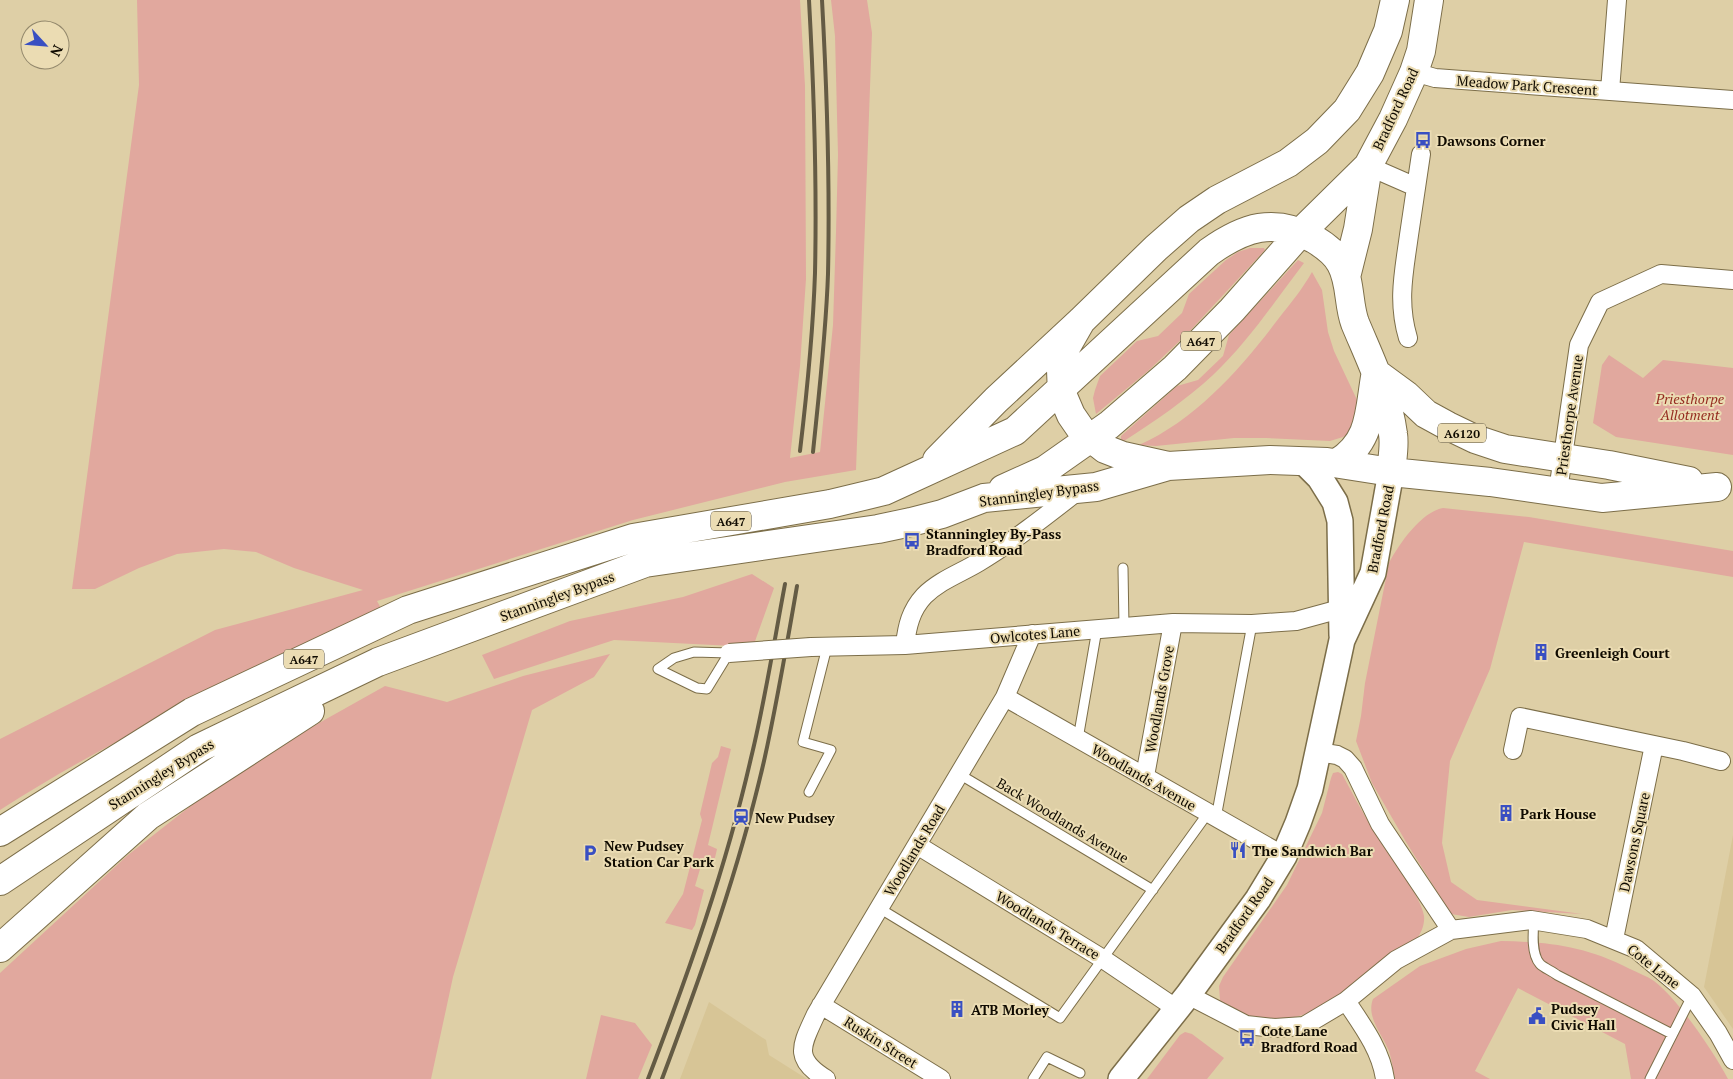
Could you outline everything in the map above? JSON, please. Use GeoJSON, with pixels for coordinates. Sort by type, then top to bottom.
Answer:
{"type":"FeatureCollection","features":[{"type":"Feature","properties":{"kind":"highway","name":"A647"},"geometry":{"type":"LineString","coordinates":[[0,832],[192,712],[408,610],[633,538],[830,504],[884,491],[924,473],[996,400],[1189,219],[1217,200],[1288,163],[1317,141],[1347,110],[1370,72],[1388,31],[1395,0]]}},
{"type":"Feature","properties":{"kind":"highway","name":"Bradford Road"},"geometry":{"type":"LineString","coordinates":[[1368,166],[1393,119],[1414,72],[1421,51],[1429,0]]}},
{"type":"Feature","properties":{"kind":"highway","name":"A647"},"geometry":{"type":"LineString","coordinates":[[984,498],[1045,470],[1109,426],[1175,368],[1232,310],[1301,232],[1368,166]]}},
{"type":"Feature","properties":{"kind":"highway"},"geometry":{"type":"LineString","coordinates":[[1346,277],[1358,229],[1368,166]]}},
{"type":"Feature","properties":{"kind":"highway"},"geometry":{"type":"LineString","coordinates":[[924,473],[1015,431],[1062,387],[1209,252],[1226,240],[1262,226],[1284,227],[1301,232],[1324,246],[1341,263],[1346,277],[1353,317],[1387,404],[1394,436],[1391,472],[1337,463],[1270,460],[1168,466],[1122,456],[1105,449],[1082,431],[1071,415],[1062,394],[1062,387],[1061,370],[1065,349],[1081,321]]}},
{"type":"Feature","properties":{"kind":"highway"},"geometry":{"type":"LineString","coordinates":[[1337,463],[1357,447],[1364,436],[1368,424],[1376,373]]}},
{"type":"Feature","properties":{"kind":"highway","name":"A6120"},"geometry":{"type":"LineString","coordinates":[[1376,373],[1406,395],[1426,414],[1475,439],[1505,448],[1609,465],[1725,488]]}},
{"type":"Feature","properties":{"kind":"highway","name":"Stanningley Bypass"},"geometry":{"type":"LineString","coordinates":[[0,880],[199,748],[378,662],[645,563],[895,526],[942,514],[984,498],[1096,486],[1168,466]]}},
{"type":"Feature","properties":{"kind":"highway","name":"A6120"},"geometry":{"type":"LineString","coordinates":[[1391,472],[1490,482],[1602,498],[1725,488]]}},
{"type":"Feature","properties":{"kind":"highway"},"geometry":{"type":"LineString","coordinates":[[0,948],[148,816],[313,709],[416,656],[495,619]]}},
{"type":"Feature","properties":{"kind":"main road","name":"Bradford Road"},"geometry":{"type":"LineString","coordinates":[[1303,461],[1320,478],[1335,502],[1340,521],[1342,640]]}},
{"type":"Feature","properties":{"kind":"main road","name":"Bradford Road"},"geometry":{"type":"LineString","coordinates":[[1121,1079],[1182,1002],[1258,898],[1284,856],[1307,798],[1342,640],[1373,573],[1391,472]]}},
{"type":"Feature","properties":{"kind":"street","name":"Meadow Park Crescent"},"geometry":{"type":"LineString","coordinates":[[1414,72],[1435,78],[1610,91],[1617,0]]}},
{"type":"Feature","properties":{"kind":"street"},"geometry":{"type":"LineString","coordinates":[[1610,91],[1733,100]]}},
{"type":"Feature","properties":{"kind":"street"},"geometry":{"type":"LineString","coordinates":[[1408,338],[1403,322],[1401,305],[1421,154]]}},
{"type":"Feature","properties":{"kind":"street","name":"Bradford Road"},"geometry":{"type":"LineString","coordinates":[[1368,166],[1416,187]]}},
{"type":"Feature","properties":{"kind":"street","name":"Priesthorpe Avenue"},"geometry":{"type":"LineString","coordinates":[[1558,491],[1579,346],[1600,302],[1661,274],[1733,280]]}},
{"type":"Feature","properties":{"kind":"street"},"geometry":{"type":"LineString","coordinates":[[905,645],[907,628],[914,610],[924,596],[940,582],[979,562],[1030,528],[1082,488]]}},
{"type":"Feature","properties":{"kind":"street","name":"Owlcotes Lane"},"geometry":{"type":"LineString","coordinates":[[729,653],[819,647],[905,645],[1173,623],[1252,624],[1296,621],[1340,609]]}},
{"type":"Feature","properties":{"kind":"street","name":"Woodlands Grove"},"geometry":{"type":"LineString","coordinates":[[1145,776],[1173,623]]}},
{"type":"Feature","properties":{"kind":"street","name":"Woodlands Road"},"geometry":{"type":"LineString","coordinates":[[826,1079],[807,1065],[802,1046],[821,1005],[1005,697],[1032,634]]}},
{"type":"Feature","properties":{"kind":"street","name":"Woodlands Avenue"},"geometry":{"type":"LineString","coordinates":[[1005,697],[1284,856]]}},
{"type":"Feature","properties":{"kind":"street"},"geometry":{"type":"LineString","coordinates":[[1513,750],[1520,717],[1721,761]]}},
{"type":"Feature","properties":{"kind":"street","name":"Dawsons Square"},"geometry":{"type":"LineString","coordinates":[[1614,939],[1654,745]]}},
{"type":"Feature","properties":{"kind":"street"},"geometry":{"type":"LineString","coordinates":[[1318,752],[1337,755],[1345,759],[1353,768],[1380,824],[1451,930]]}},
{"type":"Feature","properties":{"kind":"street","name":"Woodlands Terrace"},"geometry":{"type":"LineString","coordinates":[[917,845],[1103,959],[1182,1002]]}},
{"type":"Feature","properties":{"kind":"street","name":"Cote Lane"},"geometry":{"type":"LineString","coordinates":[[1182,1002],[1246,1024],[1275,1028],[1304,1026],[1346,1001],[1396,960],[1451,930],[1534,920],[1587,929],[1636,949],[1692,996],[1718,1033],[1733,1060]]}},
{"type":"Feature","properties":{"kind":"street"},"geometry":{"type":"LineString","coordinates":[[1346,1001],[1368,1034],[1383,1068],[1385,1079]]}},
{"type":"Feature","properties":{"kind":"street","name":"Ruskin Street"},"geometry":{"type":"LineString","coordinates":[[821,1005],[941,1079]]}},
{"type":"Feature","properties":{"kind":"lane"},"geometry":{"type":"LineString","coordinates":[[1122,568],[1124,626]]}},
{"type":"Feature","properties":{"kind":"lane"},"geometry":{"type":"LineString","coordinates":[[879,908],[1060,1018],[1153,890],[1212,815],[1252,624]]}},
{"type":"Feature","properties":{"kind":"lane"},"geometry":{"type":"LineString","coordinates":[[1078,739],[1097,629]]}},
{"type":"Feature","properties":{"kind":"lane"},"geometry":{"type":"LineString","coordinates":[[809,792],[831,750],[803,742],[819,647]]}},
{"type":"Feature","properties":{"kind":"lane"},"geometry":{"type":"LineString","coordinates":[[694,652],[729,653],[707,689],[697,688],[658,669],[674,658],[694,652]]}},
{"type":"Feature","properties":{"kind":"lane","name":"Back Woodlands Avenue"},"geometry":{"type":"LineString","coordinates":[[959,774],[1153,890]]}},
{"type":"Feature","properties":{"kind":"lane"},"geometry":{"type":"LineString","coordinates":[[1534,920],[1533,938],[1536,957],[1540,964],[1557,975],[1672,1034]]}},
{"type":"Feature","properties":{"kind":"lane"},"geometry":{"type":"LineString","coordinates":[[1650,1079],[1692,996]]}},
{"type":"Feature","properties":{"kind":"lane"},"geometry":{"type":"LineString","coordinates":[[1033,1079],[1048,1057],[1080,1073]]}},
{"type":"Feature","properties":{"kind":"shaded area"},"geometry":{"type":"Polygon","coordinates":[[[1733,835],[1733,1029],[1704,987],[1733,835]]]}},
{"type":"Feature","properties":{"kind":"shaded area"},"geometry":{"type":"Polygon","coordinates":[[[709,1002],[766,1040],[769,1055],[807,1079],[680,1079],[709,1002]]]}},
{"type":"Feature","properties":{"kind":"green space"},"geometry":{"type":"Polygon","coordinates":[[[137,0],[800,0],[805,86],[806,279],[800,366],[790,458],[820,452],[833,325],[838,155],[835,36],[831,0],[867,0],[872,33],[856,470],[785,482],[633,520],[377,601],[383,612],[140,729],[0,810],[0,739],[215,630],[363,590],[294,568],[256,552],[224,549],[177,554],[139,568],[95,589],[72,589],[139,85],[137,0]]]}},
{"type":"Feature","properties":{"kind":"green space"},"geometry":{"type":"Polygon","coordinates":[[[1250,248],[1264,248],[1265,250],[1187,334],[1148,371],[1096,414],[1093,398],[1100,376],[1137,341],[1158,336],[1182,313],[1189,294],[1226,260],[1238,252],[1250,248]]]}},
{"type":"Feature","properties":{"kind":"green space"},"geometry":{"type":"Polygon","coordinates":[[[1298,260],[1304,263],[1261,321],[1226,362],[1203,384],[1170,410],[1124,441],[1121,440],[1121,436],[1177,386],[1198,380],[1223,356],[1229,335],[1298,260]]]}},
{"type":"Feature","properties":{"kind":"green space"},"geometry":{"type":"Polygon","coordinates":[[[1312,272],[1322,290],[1328,332],[1334,351],[1358,402],[1358,415],[1349,433],[1330,441],[1234,438],[1156,446],[1139,445],[1180,421],[1234,373],[1297,295],[1312,272]]]}},
{"type":"Feature","properties":{"kind":"green space","name":"Priesthorpe Allotment"},"geometry":{"type":"Polygon","coordinates":[[[1609,355],[1643,378],[1663,360],[1733,368],[1733,455],[1616,437],[1593,423],[1602,365],[1609,355]]]}},
{"type":"Feature","properties":{"kind":"green space"},"geometry":{"type":"Polygon","coordinates":[[[1443,508],[1529,517],[1733,551],[1733,577],[1524,542],[1490,669],[1450,761],[1442,843],[1451,882],[1477,900],[1582,914],[1512,910],[1469,917],[1451,914],[1372,783],[1356,741],[1365,683],[1389,563],[1405,538],[1419,522],[1443,508]]]}},
{"type":"Feature","properties":{"kind":"green space"},"geometry":{"type":"Polygon","coordinates":[[[752,574],[774,588],[753,647],[614,640],[494,679],[482,655],[570,621],[683,597],[752,574]]]}},
{"type":"Feature","properties":{"kind":"green space"},"geometry":{"type":"Polygon","coordinates":[[[610,654],[594,677],[532,710],[453,977],[431,1079],[0,1079],[0,973],[128,855],[239,768],[385,686],[447,702],[523,676],[610,654]]]}},
{"type":"Feature","properties":{"kind":"green space"},"geometry":{"type":"Polygon","coordinates":[[[721,746],[731,749],[708,845],[717,849],[714,862],[703,859],[695,886],[704,890],[692,930],[665,923],[683,894],[702,820],[700,814],[712,763],[718,757],[721,746]]]}},
{"type":"Feature","properties":{"kind":"green space"},"geometry":{"type":"Polygon","coordinates":[[[1338,772],[1342,774],[1371,827],[1418,899],[1424,916],[1421,932],[1410,945],[1387,958],[1326,1004],[1306,1014],[1283,1019],[1272,1019],[1250,1016],[1239,1012],[1220,1000],[1219,986],[1223,977],[1287,885],[1322,813],[1333,773],[1338,772]]]}},
{"type":"Feature","properties":{"kind":"green space"},"geometry":{"type":"Polygon","coordinates":[[[1501,941],[1551,944],[1582,950],[1614,961],[1651,979],[1674,1000],[1705,1041],[1728,1079],[1631,1079],[1625,1044],[1518,988],[1475,1071],[1490,1079],[1395,1079],[1389,1051],[1373,1019],[1371,1006],[1373,999],[1420,966],[1466,949],[1501,941]]]}},
{"type":"Feature","properties":{"kind":"green space"},"geometry":{"type":"Polygon","coordinates":[[[601,1015],[635,1023],[652,1045],[638,1079],[586,1079],[601,1015]]]}},
{"type":"Feature","properties":{"kind":"green space"},"geometry":{"type":"Polygon","coordinates":[[[1185,1032],[1192,1034],[1224,1058],[1207,1079],[1147,1079],[1180,1035],[1185,1032]]]}},
{"type":"Feature","properties":{"kind":"railway"},"geometry":{"type":"LineString","coordinates":[[800,451],[813,318],[815,273],[815,136],[809,0]]}},
{"type":"Feature","properties":{"kind":"railway"},"geometry":{"type":"LineString","coordinates":[[813,452],[824,341],[828,274],[828,137],[822,0]]}},
{"type":"Feature","properties":{"kind":"railway"},"geometry":{"type":"LineString","coordinates":[[648,1079],[692,960],[730,840],[756,737],[785,584]]}},
{"type":"Feature","properties":{"kind":"railway"},"geometry":{"type":"LineString","coordinates":[[662,1079],[705,961],[731,882],[754,802],[782,674],[797,586]]}},
{"type":"Feature","properties":{"kind":"place","name":"Dawsons Corner"},"geometry":{"type":"Point","coordinates":[1423,140]}},
{"type":"Feature","properties":{"kind":"place","name":"Stanningley By-Pass Bradford Road"},"geometry":{"type":"Point","coordinates":[912,541]}},
{"type":"Feature","properties":{"kind":"place","name":"Greenleigh Court"},"geometry":{"type":"Point","coordinates":[1541,652]}},
{"type":"Feature","properties":{"kind":"place","name":"Park House"},"geometry":{"type":"Point","coordinates":[1506,813]}},
{"type":"Feature","properties":{"kind":"place","name":"New Pudsey"},"geometry":{"type":"Point","coordinates":[741,817]}},
{"type":"Feature","properties":{"kind":"place","name":"The Sandwich Bar"},"geometry":{"type":"Point","coordinates":[1238,850]}},
{"type":"Feature","properties":{"kind":"place","name":"New Pudsey Station Car Park"},"geometry":{"type":"Point","coordinates":[590,853]}},
{"type":"Feature","properties":{"kind":"place","name":"ATB Morley"},"geometry":{"type":"Point","coordinates":[957,1009]}},
{"type":"Feature","properties":{"kind":"place","name":"Pudsey Civic Hall"},"geometry":{"type":"Point","coordinates":[1537,1016]}},
{"type":"Feature","properties":{"kind":"place","name":"Cote Lane Bradford Road"},"geometry":{"type":"Point","coordinates":[1247,1038]}}]}
